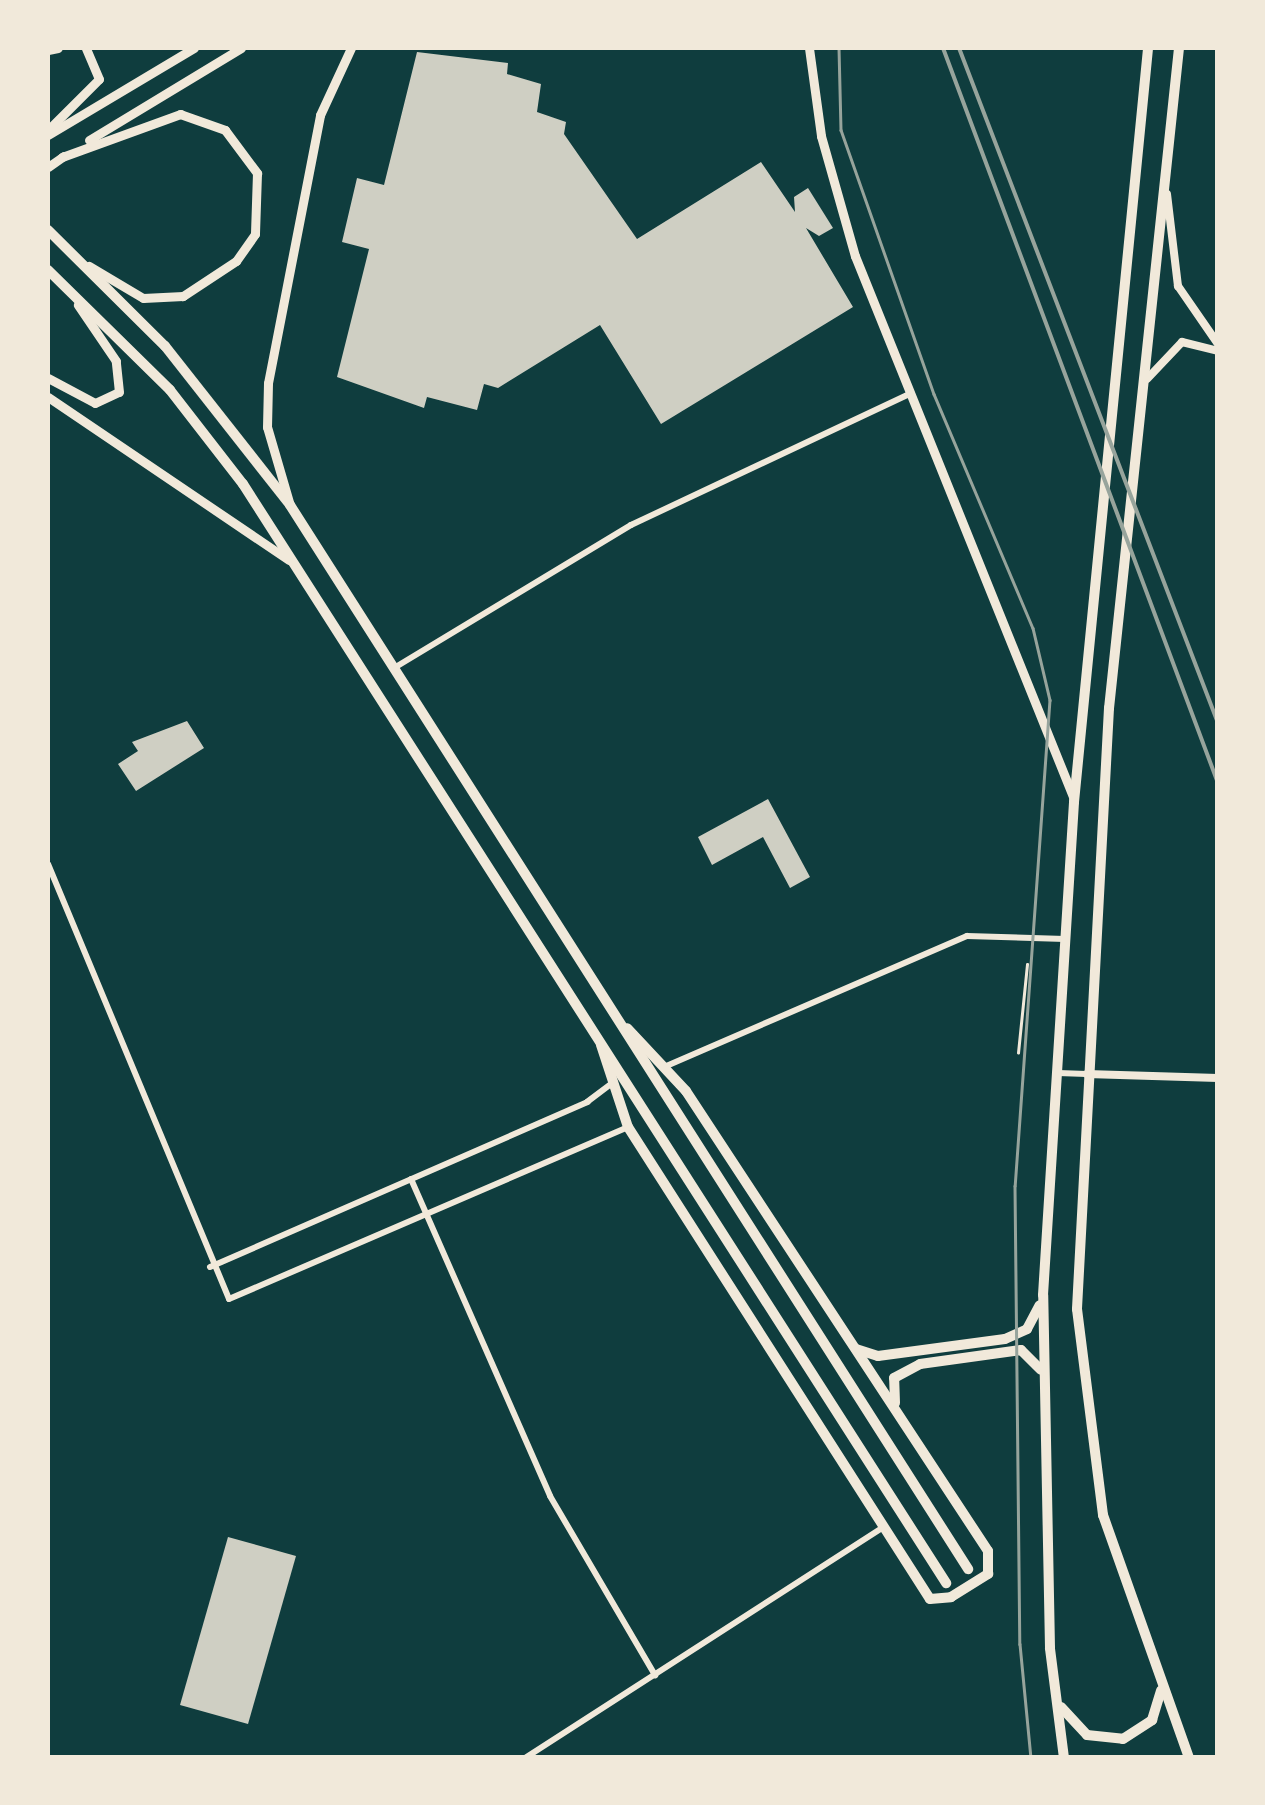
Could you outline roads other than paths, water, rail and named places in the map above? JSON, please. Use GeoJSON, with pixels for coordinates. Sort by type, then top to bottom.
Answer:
{"type":"FeatureCollection","features":[{"type":"Feature","properties":{"kind":"main road"},"geometry":{"type":"LineString","coordinates":[[48,50],[58,48]]}},
{"type":"Feature","properties":{"kind":"main road"},"geometry":{"type":"LineString","coordinates":[[48,133],[99,79],[86,48]]}},
{"type":"Feature","properties":{"kind":"main road"},"geometry":{"type":"LineString","coordinates":[[48,133],[194,48]]}},
{"type":"Feature","properties":{"kind":"main road"},"geometry":{"type":"LineString","coordinates":[[48,166],[241,48]]}},
{"type":"Feature","properties":{"kind":"main road"},"geometry":{"type":"LineString","coordinates":[[290,505],[266,427],[268,383],[320,115],[351,48]]}},
{"type":"Feature","properties":{"kind":"main road"},"geometry":{"type":"LineString","coordinates":[[809,48],[846,227],[1074,802]]}},
{"type":"Feature","properties":{"kind":"main road"},"geometry":{"type":"LineString","coordinates":[[1064,1758],[1058,1702],[1043,1295],[1074,802],[1148,48]]}},
{"type":"Feature","properties":{"kind":"main road"},"geometry":{"type":"LineString","coordinates":[[1179,48],[1137,410],[1109,708],[1077,1310],[1089,1434],[1103,1514],[1189,1758]]}},
{"type":"Feature","properties":{"kind":"main road"},"geometry":{"type":"LineString","coordinates":[[62,157],[180,114],[241,145],[262,195],[255,234],[236,261],[183,296],[143,298],[82,261]]}},
{"type":"Feature","properties":{"kind":"main road"},"geometry":{"type":"LineString","coordinates":[[48,230],[165,346],[290,505],[968,1569]]}},
{"type":"Feature","properties":{"kind":"main road"},"geometry":{"type":"LineString","coordinates":[[48,270],[170,390],[296,565],[946,1583]]}},
{"type":"Feature","properties":{"kind":"main road"},"geometry":{"type":"LineString","coordinates":[[48,378],[95,404],[114,398],[121,382],[104,337],[58,280]]}},
{"type":"Feature","properties":{"kind":"main road"},"geometry":{"type":"LineString","coordinates":[[48,396],[246,522],[296,565]]}},
{"type":"Feature","properties":{"kind":"main road"},"geometry":{"type":"LineString","coordinates":[[596,1030],[628,1127],[930,1599],[951,1597],[992,1564],[898,1413],[662,1068],[610,1010]]}},
{"type":"Feature","properties":{"kind":"main road"},"geometry":{"type":"LineString","coordinates":[[847,1338],[878,1356],[1005,1339],[1027,1330],[1043,1295]]}},
{"type":"Feature","properties":{"kind":"main road"},"geometry":{"type":"LineString","coordinates":[[898,1413],[894,1378],[920,1364],[1022,1350],[1038,1360],[1044,1380]]}},
{"type":"Feature","properties":{"kind":"main road"},"geometry":{"type":"LineString","coordinates":[[1058,1702],[1086,1735],[1123,1739],[1152,1720],[1162,1689]]}},
{"type":"Feature","properties":{"kind":"street"},"geometry":{"type":"LineString","coordinates":[[1137,410],[1170,347],[1218,348],[1204,320],[1178,286],[1164,165]]}},
{"type":"Feature","properties":{"kind":"street"},"geometry":{"type":"LineString","coordinates":[[1204,320],[1218,317]]}},
{"type":"Feature","properties":{"kind":"street"},"geometry":{"type":"LineString","coordinates":[[393,669],[631,525],[913,393]]}},
{"type":"Feature","properties":{"kind":"street"},"geometry":{"type":"LineString","coordinates":[[48,864],[221,1294],[238,1297],[628,1127]]}},
{"type":"Feature","properties":{"kind":"street"},"geometry":{"type":"LineString","coordinates":[[662,1068],[967,936],[1065,939]]}},
{"type":"Feature","properties":{"kind":"street"},"geometry":{"type":"LineString","coordinates":[[1056,1073],[1218,1078]]}},
{"type":"Feature","properties":{"kind":"street"},"geometry":{"type":"LineString","coordinates":[[209,1267],[411,1179],[612,1083]]}},
{"type":"Feature","properties":{"kind":"street"},"geometry":{"type":"LineString","coordinates":[[411,1179],[550,1496],[655,1675]]}},
{"type":"Feature","properties":{"kind":"street"},"geometry":{"type":"LineString","coordinates":[[524,1758],[885,1526]]}},
{"type":"Feature","properties":{"kind":"tram line"},"geometry":{"type":"LineString","coordinates":[[839,48],[841,130],[934,394],[1033,628],[1050,700],[1015,1186],[1020,1644],[1031,1758]]}},
{"type":"Feature","properties":{"kind":"railway"},"geometry":{"type":"LineString","coordinates":[[943,48],[1218,783]]}},
{"type":"Feature","properties":{"kind":"railway"},"geometry":{"type":"LineString","coordinates":[[959,48],[1218,723]]}}]}
